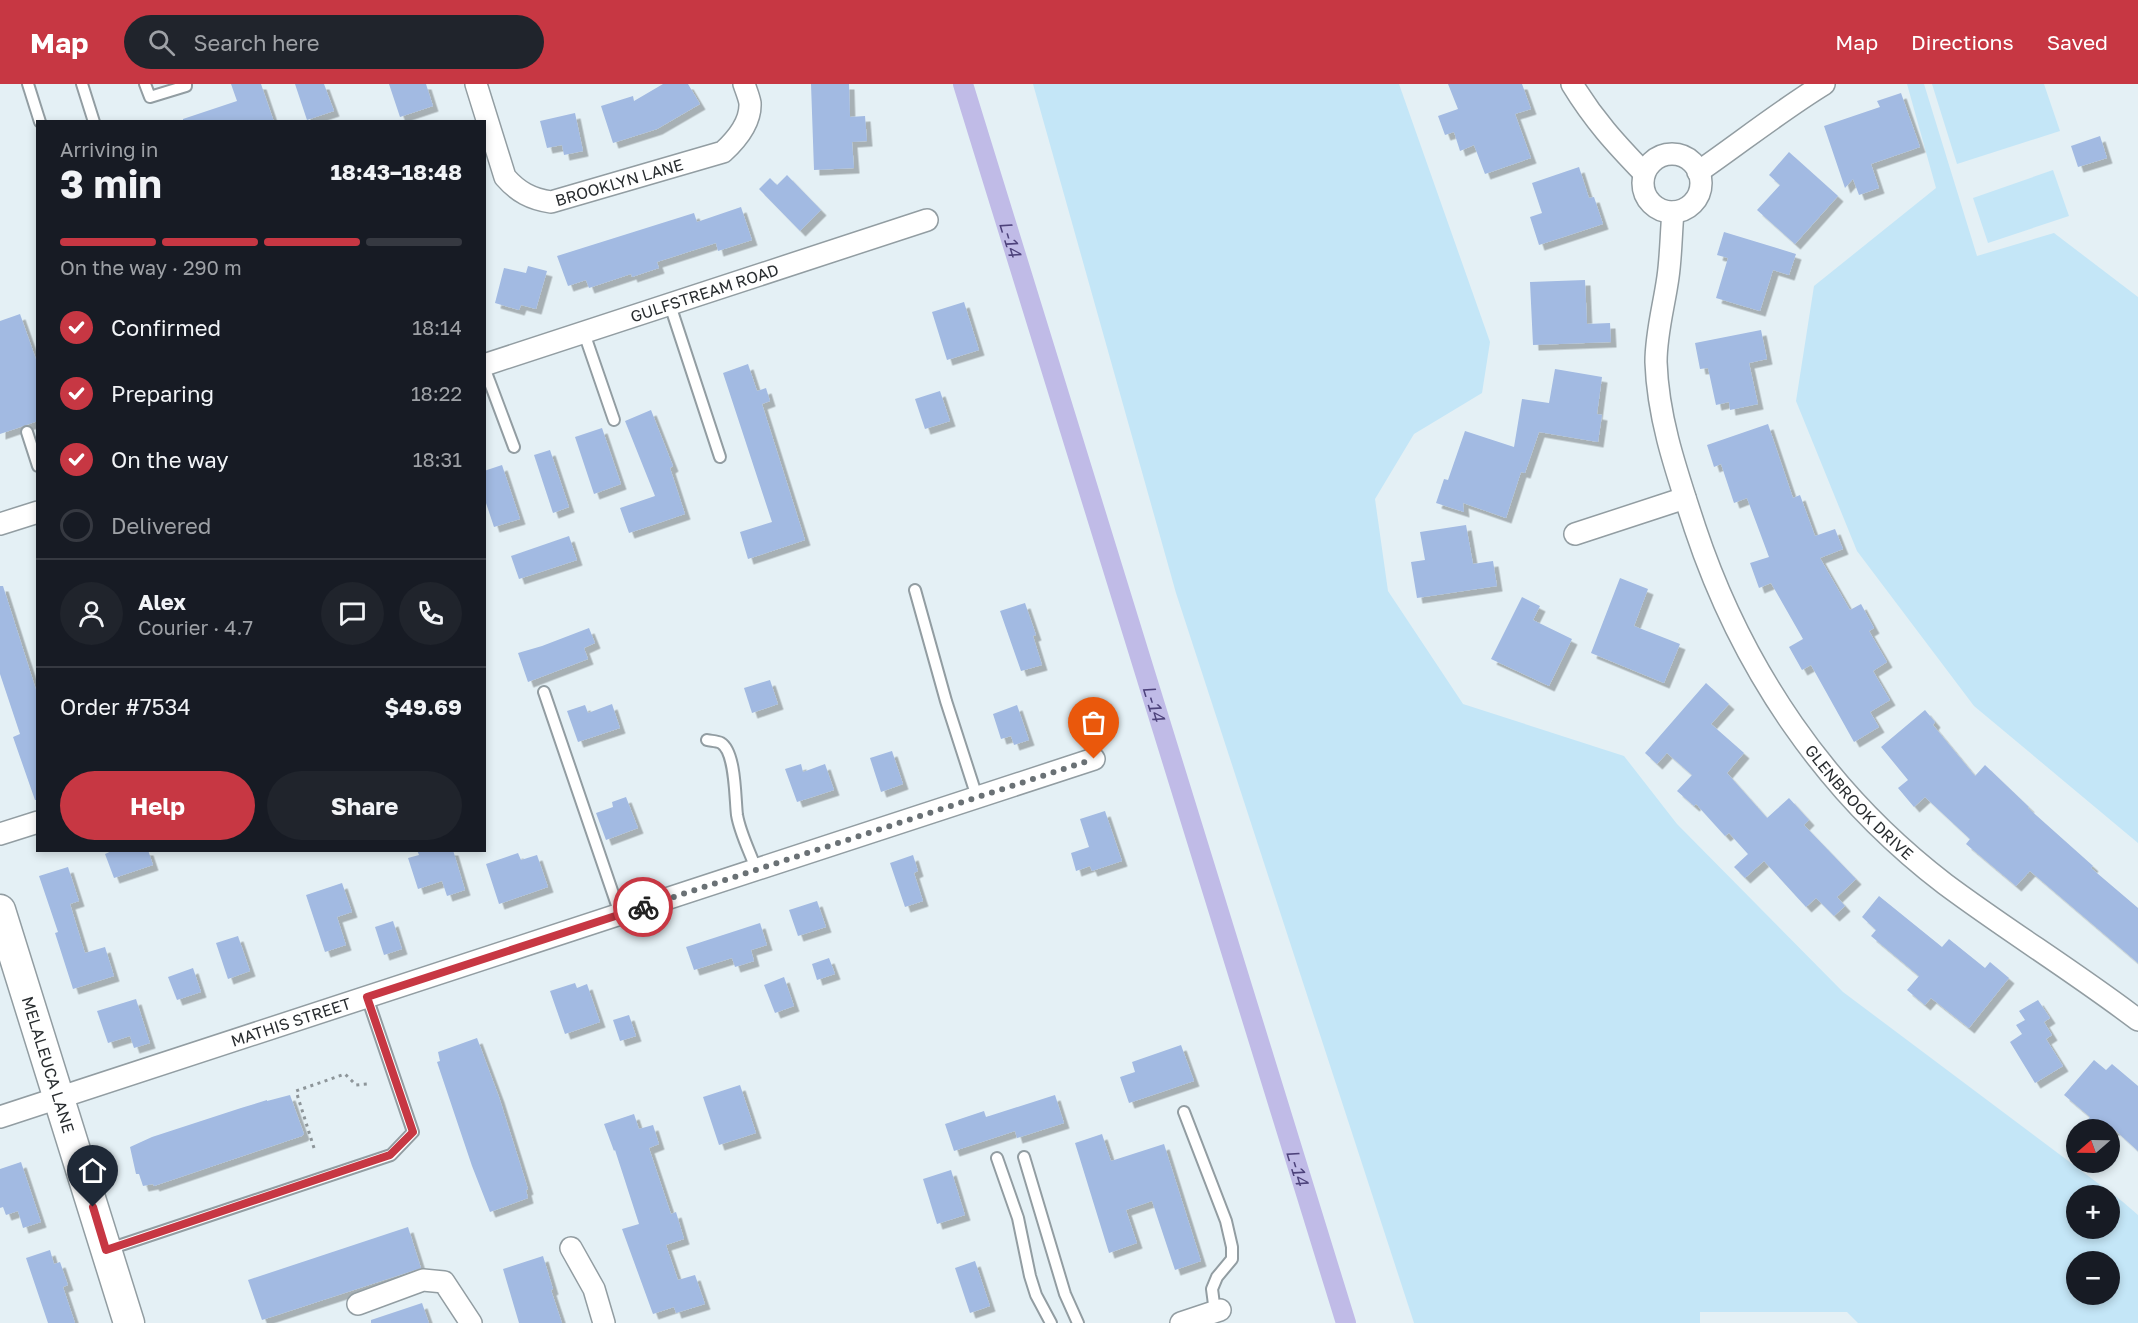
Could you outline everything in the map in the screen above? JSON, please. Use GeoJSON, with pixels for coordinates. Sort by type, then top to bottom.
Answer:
{"type":"FeatureCollection","features":[{"type":"Feature","properties":{"kind":"street","name":"BROOKLYN LANE"},"geometry":{"type":"LineString","coordinates":[[476,84],[505,177],[525,195],[551,202],[723,152],[742,130],[748,117],[750,103],[744,84]]}},
{"type":"Feature","properties":{"kind":"street"},"geometry":{"type":"LineString","coordinates":[[1572,84],[1607,135],[1644,173]]}},
{"type":"Feature","properties":{"kind":"street"},"geometry":{"type":"LineString","coordinates":[[1698,172],[1790,105],[1824,84]]}},
{"type":"Feature","properties":{"kind":"street"},"geometry":{"type":"LineString","coordinates":[[1673,154],[1690,161],[1698,172],[1701,187],[1698,197],[1692,205],[1683,210],[1664,211],[1647,200],[1642,182],[1644,173],[1656,159],[1673,154]]}},
{"type":"Feature","properties":{"kind":"street","name":"GLENBROOK DRIVE"},"geometry":{"type":"LineString","coordinates":[[1673,212],[1668,278],[1659,318],[1656,360],[1659,401],[1667,441],[1718,591],[1741,641],[1768,689],[1799,735],[1834,779],[1872,820],[1913,858],[1946,884],[2138,1020]]}},
{"type":"Feature","properties":{"kind":"street","name":"GULFSTREAM ROAD"},"geometry":{"type":"LineString","coordinates":[[486,365],[927,220]]}},
{"type":"Feature","properties":{"kind":"street"},"geometry":{"type":"LineString","coordinates":[[1575,534],[1685,498]]}},
{"type":"Feature","properties":{"kind":"street"},"geometry":{"type":"LineString","coordinates":[[0,524],[36,513]]}},
{"type":"Feature","properties":{"kind":"street","name":"MATHIS STREET"},"geometry":{"type":"LineString","coordinates":[[0,1117],[1094,759]]}},
{"type":"Feature","properties":{"kind":"street"},"geometry":{"type":"LineString","coordinates":[[0,834],[36,823]]}},
{"type":"Feature","properties":{"kind":"street","name":"MELALEUCA LANE"},"geometry":{"type":"LineString","coordinates":[[0,910],[129,1323]]}},
{"type":"Feature","properties":{"kind":"street"},"geometry":{"type":"LineString","coordinates":[[571,1248],[594,1289],[604,1323]]}},
{"type":"Feature","properties":{"kind":"street"},"geometry":{"type":"LineString","coordinates":[[358,1304],[423,1280],[444,1282],[471,1323]]}},
{"type":"Feature","properties":{"kind":"street"},"geometry":{"type":"LineString","coordinates":[[1181,1323],[1217,1311]]}},
{"type":"Feature","properties":{"kind":"lane"},"geometry":{"type":"LineString","coordinates":[[28,84],[39,120]]}},
{"type":"Feature","properties":{"kind":"lane"},"geometry":{"type":"LineString","coordinates":[[82,84],[93,120]]}},
{"type":"Feature","properties":{"kind":"lane"},"geometry":{"type":"LineString","coordinates":[[145,84],[150,97],[186,86],[186,84]]}},
{"type":"Feature","properties":{"kind":"lane"},"geometry":{"type":"LineString","coordinates":[[670,305],[720,457]]}},
{"type":"Feature","properties":{"kind":"lane"},"geometry":{"type":"LineString","coordinates":[[584,333],[614,420]]}},
{"type":"Feature","properties":{"kind":"lane"},"geometry":{"type":"LineString","coordinates":[[486,371],[514,447]]}},
{"type":"Feature","properties":{"kind":"lane"},"geometry":{"type":"LineString","coordinates":[[27,432],[36,459]]}},
{"type":"Feature","properties":{"kind":"lane"},"geometry":{"type":"LineString","coordinates":[[915,590],[976,797]]}},
{"type":"Feature","properties":{"kind":"lane"},"geometry":{"type":"LineString","coordinates":[[544,692],[620,914]]}},
{"type":"Feature","properties":{"kind":"lane"},"geometry":{"type":"LineString","coordinates":[[707,740],[720,742],[725,747],[734,775],[737,816],[756,869]]}},
{"type":"Feature","properties":{"kind":"lane"},"geometry":{"type":"LineString","coordinates":[[106,1250],[390,1155],[413,1132],[367,997]]}},
{"type":"Feature","properties":{"kind":"lane"},"geometry":{"type":"LineString","coordinates":[[1184,1112],[1226,1221],[1232,1247],[1232,1259],[1217,1277],[1212,1289],[1217,1311]]}},
{"type":"Feature","properties":{"kind":"lane"},"geometry":{"type":"LineString","coordinates":[[1024,1157],[1065,1294],[1078,1323]]}},
{"type":"Feature","properties":{"kind":"lane"},"geometry":{"type":"LineString","coordinates":[[997,1158],[1018,1218],[1036,1295],[1051,1323]]}},
{"type":"Feature","properties":{"kind":"path"},"geometry":{"type":"LineString","coordinates":[[314,1148],[296,1091],[345,1074],[356,1085],[367,1084]]}},
{"type":"Feature","properties":{"kind":"shaded area"},"geometry":{"type":"Polygon","coordinates":[[[1033,84],[1399,84],[1490,342],[1482,393],[1414,434],[1375,499],[1388,591],[1463,704],[1624,756],[1677,824],[1843,992],[2066,1159],[2066,1173],[2084,1173],[2100,1185],[2066,1185],[2066,1239],[2120,1239],[2120,1200],[2138,1215],[2138,1323],[1858,1323],[1847,1312],[1700,1312],[1700,1323],[1414,1323],[1176,593],[1033,84]]]}},
{"type":"Feature","properties":{"kind":"shaded area"},"geometry":{"type":"Polygon","coordinates":[[[1907,84],[1924,84],[1977,256],[2054,233],[2138,297],[2138,843],[1974,706],[1857,551],[1796,401],[1814,286],[1936,188],[1907,84]]]}},
{"type":"Feature","properties":{"kind":"shaded area"},"geometry":{"type":"Polygon","coordinates":[[[1932,84],[2044,84],[2060,131],[1957,164],[1932,84]]]}},
{"type":"Feature","properties":{"kind":"shaded area"},"geometry":{"type":"Polygon","coordinates":[[[2053,170],[2069,216],[1988,243],[1973,198],[2053,170]]]}},
{"type":"Feature","properties":{"kind":"building"},"geometry":{"type":"Polygon","coordinates":[[[231,84],[261,84],[273,120],[183,120],[183,119],[237,101],[231,84]]]}},
{"type":"Feature","properties":{"kind":"building"},"geometry":{"type":"Polygon","coordinates":[[[295,84],[324,84],[334,111],[307,120],[295,84]]]}},
{"type":"Feature","properties":{"kind":"building"},"geometry":{"type":"Polygon","coordinates":[[[389,84],[426,84],[433,106],[400,117],[389,84]]]}},
{"type":"Feature","properties":{"kind":"building"},"geometry":{"type":"Polygon","coordinates":[[[663,84],[688,84],[700,104],[657,129],[613,143],[601,106],[633,96],[634,101],[663,84]]]}},
{"type":"Feature","properties":{"kind":"building"},"geometry":{"type":"Polygon","coordinates":[[[811,84],[849,84],[850,117],[865,116],[867,141],[852,142],[854,168],[814,170],[811,84]]]}},
{"type":"Feature","properties":{"kind":"building"},"geometry":{"type":"Polygon","coordinates":[[[1448,84],[1522,84],[1531,109],[1515,114],[1531,158],[1485,174],[1474,145],[1460,151],[1454,132],[1445,135],[1438,116],[1458,109],[1448,84]]]}},
{"type":"Feature","properties":{"kind":"building"},"geometry":{"type":"Polygon","coordinates":[[[1901,93],[1920,147],[1871,164],[1879,188],[1859,195],[1853,179],[1845,188],[1824,126],[1880,107],[1877,101],[1901,93]]]}},
{"type":"Feature","properties":{"kind":"building"},"geometry":{"type":"Polygon","coordinates":[[[575,113],[583,151],[564,155],[562,145],[547,148],[540,121],[575,113]]]}},
{"type":"Feature","properties":{"kind":"building"},"geometry":{"type":"Polygon","coordinates":[[[2100,136],[2107,158],[2078,167],[2071,146],[2100,136]]]}},
{"type":"Feature","properties":{"kind":"building"},"geometry":{"type":"Polygon","coordinates":[[[1789,152],[1838,196],[1795,244],[1757,210],[1780,185],[1769,175],[1789,152]]]}},
{"type":"Feature","properties":{"kind":"building"},"geometry":{"type":"Polygon","coordinates":[[[1579,167],[1589,198],[1594,197],[1603,224],[1539,245],[1530,217],[1542,213],[1532,183],[1579,167]]]}},
{"type":"Feature","properties":{"kind":"building"},"geometry":{"type":"Polygon","coordinates":[[[787,175],[821,210],[800,231],[759,189],[770,178],[777,185],[787,175]]]}},
{"type":"Feature","properties":{"kind":"building"},"geometry":{"type":"Polygon","coordinates":[[[741,207],[752,240],[718,251],[716,243],[657,262],[659,268],[632,277],[631,274],[589,288],[586,280],[568,286],[557,256],[694,213],[697,222],[741,207]]]}},
{"type":"Feature","properties":{"kind":"building"},"geometry":{"type":"Polygon","coordinates":[[[1724,232],[1796,254],[1789,275],[1773,270],[1760,311],[1716,298],[1728,258],[1717,255],[1724,232]]]}},
{"type":"Feature","properties":{"kind":"building"},"geometry":{"type":"Polygon","coordinates":[[[528,266],[547,271],[536,309],[521,305],[519,310],[495,303],[504,268],[526,273],[528,266]]]}},
{"type":"Feature","properties":{"kind":"building"},"geometry":{"type":"Polygon","coordinates":[[[1585,280],[1587,324],[1610,323],[1611,342],[1533,345],[1530,282],[1585,280]]]}},
{"type":"Feature","properties":{"kind":"building"},"geometry":{"type":"Polygon","coordinates":[[[964,302],[979,350],[947,360],[932,312],[964,302]]]}},
{"type":"Feature","properties":{"kind":"building"},"geometry":{"type":"Polygon","coordinates":[[[20,314],[36,359],[36,422],[0,434],[0,321],[20,314]]]}},
{"type":"Feature","properties":{"kind":"building"},"geometry":{"type":"Polygon","coordinates":[[[1761,330],[1767,359],[1749,363],[1758,404],[1730,410],[1729,402],[1716,405],[1708,368],[1700,369],[1695,343],[1761,330]]]}},
{"type":"Feature","properties":{"kind":"building"},"geometry":{"type":"Polygon","coordinates":[[[748,364],[757,391],[766,388],[770,401],[762,404],[805,540],[748,559],[740,532],[772,522],[723,373],[748,364]]]}},
{"type":"Feature","properties":{"kind":"building"},"geometry":{"type":"Polygon","coordinates":[[[1555,369],[1602,377],[1597,414],[1602,415],[1598,442],[1539,432],[1525,473],[1521,472],[1506,518],[1463,503],[1464,512],[1436,503],[1444,479],[1448,480],[1465,431],[1514,447],[1522,399],[1549,403],[1555,369]]]}},
{"type":"Feature","properties":{"kind":"building"},"geometry":{"type":"Polygon","coordinates":[[[940,391],[950,421],[925,429],[915,399],[940,391]]]}},
{"type":"Feature","properties":{"kind":"building"},"geometry":{"type":"Polygon","coordinates":[[[651,410],[673,466],[670,468],[685,514],[629,533],[620,508],[655,496],[625,421],[651,410]]]}},
{"type":"Feature","properties":{"kind":"building"},"geometry":{"type":"Polygon","coordinates":[[[1768,424],[1793,498],[1800,495],[1815,536],[1835,529],[1843,549],[1820,558],[1850,610],[1861,604],[1874,628],[1869,631],[1887,662],[1873,671],[1890,700],[1870,712],[1879,727],[1854,742],[1811,665],[1802,670],[1789,647],[1803,639],[1771,583],[1759,588],[1750,563],[1769,557],[1747,498],[1734,503],[1721,464],[1714,467],[1707,445],[1768,424]]]}},
{"type":"Feature","properties":{"kind":"building"},"geometry":{"type":"Polygon","coordinates":[[[602,428],[621,484],[594,494],[575,437],[602,428]]]}},
{"type":"Feature","properties":{"kind":"building"},"geometry":{"type":"Polygon","coordinates":[[[550,450],[569,507],[553,513],[534,455],[550,450]]]}},
{"type":"Feature","properties":{"kind":"building"},"geometry":{"type":"Polygon","coordinates":[[[502,465],[520,519],[494,527],[486,503],[486,470],[502,465]]]}},
{"type":"Feature","properties":{"kind":"building"},"geometry":{"type":"Polygon","coordinates":[[[1466,525],[1473,564],[1493,561],[1497,586],[1417,598],[1411,562],[1425,560],[1420,532],[1466,525]]]}},
{"type":"Feature","properties":{"kind":"building"},"geometry":{"type":"Polygon","coordinates":[[[569,536],[577,560],[519,579],[511,556],[569,536]]]}},
{"type":"Feature","properties":{"kind":"building"},"geometry":{"type":"Polygon","coordinates":[[[1620,578],[1648,589],[1634,626],[1680,644],[1664,683],[1591,653],[1620,578]]]}},
{"type":"Feature","properties":{"kind":"building"},"geometry":{"type":"Polygon","coordinates":[[[0,586],[3,586],[36,690],[36,800],[13,737],[20,734],[0,674],[0,586]]]}},
{"type":"Feature","properties":{"kind":"building"},"geometry":{"type":"Polygon","coordinates":[[[1522,597],[1540,606],[1533,620],[1572,639],[1549,686],[1491,659],[1522,597]]]}},
{"type":"Feature","properties":{"kind":"building"},"geometry":{"type":"Polygon","coordinates":[[[1025,603],[1036,635],[1033,636],[1042,665],[1021,671],[1000,611],[1025,603]]]}},
{"type":"Feature","properties":{"kind":"building"},"geometry":{"type":"Polygon","coordinates":[[[589,628],[595,643],[584,648],[588,659],[528,682],[518,653],[589,628]]]}},
{"type":"Feature","properties":{"kind":"building"},"geometry":{"type":"Polygon","coordinates":[[[770,680],[778,704],[752,713],[744,688],[770,680]]]}},
{"type":"Feature","properties":{"kind":"building"},"geometry":{"type":"Polygon","coordinates":[[[1706,683],[1729,704],[1711,724],[1744,753],[1727,773],[1767,818],[1789,798],[1809,820],[1804,825],[1856,879],[1837,897],[1845,906],[1834,916],[1816,898],[1806,907],[1764,861],[1745,878],[1734,867],[1748,854],[1729,833],[1725,836],[1696,804],[1694,806],[1677,791],[1692,775],[1667,753],[1657,764],[1645,753],[1706,683]]]}},
{"type":"Feature","properties":{"kind":"building"},"geometry":{"type":"Polygon","coordinates":[[[612,704],[620,728],[578,742],[567,711],[585,705],[588,713],[612,704]]]}},
{"type":"Feature","properties":{"kind":"building"},"geometry":{"type":"Polygon","coordinates":[[[1017,705],[1029,740],[1014,745],[1011,736],[1001,739],[993,714],[1017,705]]]}},
{"type":"Feature","properties":{"kind":"building"},"geometry":{"type":"Polygon","coordinates":[[[1925,710],[1935,722],[1933,725],[1975,776],[1985,765],[2028,808],[2093,866],[2091,868],[2138,908],[2138,963],[2030,871],[2016,886],[1966,844],[1970,839],[1925,797],[1914,807],[1898,788],[1908,780],[1881,747],[1925,710]]]}},
{"type":"Feature","properties":{"kind":"building"},"geometry":{"type":"Polygon","coordinates":[[[892,751],[903,784],[881,792],[870,758],[892,751]]]}},
{"type":"Feature","properties":{"kind":"building"},"geometry":{"type":"Polygon","coordinates":[[[801,764],[803,772],[825,764],[834,790],[797,802],[785,769],[801,764]]]}},
{"type":"Feature","properties":{"kind":"building"},"geometry":{"type":"Polygon","coordinates":[[[626,797],[638,828],[606,840],[596,813],[613,807],[612,802],[626,797]]]}},
{"type":"Feature","properties":{"kind":"building"},"geometry":{"type":"Polygon","coordinates":[[[1105,811],[1122,861],[1092,871],[1090,866],[1076,871],[1071,853],[1089,847],[1080,819],[1105,811]]]}},
{"type":"Feature","properties":{"kind":"building"},"geometry":{"type":"Polygon","coordinates":[[[149,852],[153,865],[114,878],[105,854],[149,852]]]}},
{"type":"Feature","properties":{"kind":"building"},"geometry":{"type":"Polygon","coordinates":[[[418,852],[454,852],[465,890],[447,896],[442,881],[418,889],[408,858],[419,855],[418,852]]]}},
{"type":"Feature","properties":{"kind":"building"},"geometry":{"type":"Polygon","coordinates":[[[518,853],[521,860],[537,855],[548,887],[499,904],[486,864],[518,853]]]}},
{"type":"Feature","properties":{"kind":"building"},"geometry":{"type":"Polygon","coordinates":[[[913,855],[918,871],[914,873],[923,901],[905,907],[890,863],[913,855]]]}},
{"type":"Feature","properties":{"kind":"building"},"geometry":{"type":"Polygon","coordinates":[[[68,867],[79,901],[70,904],[85,953],[105,947],[114,976],[73,989],[55,933],[58,932],[39,876],[68,867]]]}},
{"type":"Feature","properties":{"kind":"building"},"geometry":{"type":"Polygon","coordinates":[[[342,883],[352,912],[337,917],[346,945],[325,952],[306,895],[342,883]]]}},
{"type":"Feature","properties":{"kind":"building"},"geometry":{"type":"Polygon","coordinates":[[[1879,896],[1942,947],[1949,939],[1985,968],[1990,962],[2009,978],[1969,1028],[1931,998],[1925,1005],[1907,990],[1919,976],[1871,936],[1876,930],[1862,917],[1879,896]]]}},
{"type":"Feature","properties":{"kind":"building"},"geometry":{"type":"Polygon","coordinates":[[[817,901],[826,927],[798,936],[789,910],[817,901]]]}},
{"type":"Feature","properties":{"kind":"building"},"geometry":{"type":"Polygon","coordinates":[[[393,921],[402,949],[384,955],[375,927],[393,921]]]}},
{"type":"Feature","properties":{"kind":"building"},"geometry":{"type":"Polygon","coordinates":[[[760,923],[767,945],[751,950],[754,961],[735,967],[732,958],[694,970],[686,947],[760,923]]]}},
{"type":"Feature","properties":{"kind":"building"},"geometry":{"type":"Polygon","coordinates":[[[238,936],[250,971],[228,979],[216,943],[238,936]]]}},
{"type":"Feature","properties":{"kind":"building"},"geometry":{"type":"Polygon","coordinates":[[[829,958],[835,974],[817,980],[812,964],[829,958]]]}},
{"type":"Feature","properties":{"kind":"building"},"geometry":{"type":"Polygon","coordinates":[[[193,968],[201,992],[177,1000],[168,977],[193,968]]]}},
{"type":"Feature","properties":{"kind":"building"},"geometry":{"type":"Polygon","coordinates":[[[784,977],[794,1006],[775,1013],[764,985],[784,977]]]}},
{"type":"Feature","properties":{"kind":"building"},"geometry":{"type":"Polygon","coordinates":[[[575,983],[577,988],[587,984],[600,1022],[565,1034],[550,991],[575,983]]]}},
{"type":"Feature","properties":{"kind":"building"},"geometry":{"type":"Polygon","coordinates":[[[136,999],[150,1043],[134,1048],[130,1036],[108,1043],[97,1011],[136,999]]]}},
{"type":"Feature","properties":{"kind":"building"},"geometry":{"type":"Polygon","coordinates":[[[2038,1000],[2050,1018],[2044,1022],[2052,1035],[2046,1039],[2063,1066],[2035,1083],[2010,1042],[2022,1034],[2016,1025],[2025,1020],[2019,1011],[2038,1000]]]}},
{"type":"Feature","properties":{"kind":"building"},"geometry":{"type":"Polygon","coordinates":[[[629,1015],[636,1036],[620,1041],[613,1020],[629,1015]]]}},
{"type":"Feature","properties":{"kind":"building"},"geometry":{"type":"Polygon","coordinates":[[[477,1038],[499,1097],[528,1189],[526,1190],[528,1198],[490,1212],[437,1062],[440,1061],[438,1052],[477,1038]]]}},
{"type":"Feature","properties":{"kind":"building"},"geometry":{"type":"Polygon","coordinates":[[[1181,1045],[1194,1081],[1129,1103],[1120,1077],[1135,1072],[1132,1062],[1181,1045]]]}},
{"type":"Feature","properties":{"kind":"building"},"geometry":{"type":"Polygon","coordinates":[[[2094,1060],[2106,1070],[2112,1064],[2138,1086],[2138,1151],[2120,1135],[2120,1119],[2088,1119],[2090,1117],[2064,1095],[2094,1060]]]}},
{"type":"Feature","properties":{"kind":"building"},"geometry":{"type":"Polygon","coordinates":[[[740,1085],[756,1133],[719,1145],[703,1097],[740,1085]]]}},
{"type":"Feature","properties":{"kind":"building"},"geometry":{"type":"Polygon","coordinates":[[[290,1095],[304,1134],[302,1136],[154,1186],[153,1184],[143,1186],[139,1174],[136,1174],[130,1147],[152,1137],[241,1108],[290,1095]]]}},
{"type":"Feature","properties":{"kind":"building"},"geometry":{"type":"Polygon","coordinates":[[[1055,1095],[1064,1123],[1017,1138],[1015,1131],[954,1151],[945,1124],[984,1111],[986,1117],[1055,1095]]]}},
{"type":"Feature","properties":{"kind":"building"},"geometry":{"type":"Polygon","coordinates":[[[634,1114],[639,1129],[653,1125],[659,1144],[649,1148],[671,1214],[676,1212],[684,1239],[666,1245],[678,1280],[695,1275],[705,1304],[676,1313],[674,1307],[653,1314],[622,1229],[639,1224],[604,1124],[634,1114]]]}},
{"type":"Feature","properties":{"kind":"building"},"geometry":{"type":"Polygon","coordinates":[[[1102,1134],[1111,1161],[1164,1144],[1201,1261],[1175,1270],[1152,1201],[1126,1210],[1137,1243],[1109,1253],[1075,1143],[1102,1134]]]}},
{"type":"Feature","properties":{"kind":"building"},"geometry":{"type":"Polygon","coordinates":[[[21,1162],[41,1222],[23,1228],[18,1211],[6,1215],[3,1207],[0,1208],[0,1169],[21,1162]]]}},
{"type":"Feature","properties":{"kind":"building"},"geometry":{"type":"Polygon","coordinates":[[[951,1170],[965,1215],[937,1224],[923,1179],[951,1170]]]}},
{"type":"Feature","properties":{"kind":"building"},"geometry":{"type":"Polygon","coordinates":[[[408,1227],[421,1268],[262,1320],[248,1280],[408,1227]]]}},
{"type":"Feature","properties":{"kind":"building"},"geometry":{"type":"Polygon","coordinates":[[[50,1250],[54,1264],[60,1262],[68,1285],[63,1287],[75,1323],[48,1323],[26,1258],[50,1250]]]}},
{"type":"Feature","properties":{"kind":"building"},"geometry":{"type":"Polygon","coordinates":[[[543,1256],[562,1323],[519,1323],[503,1269],[543,1256]]]}},
{"type":"Feature","properties":{"kind":"building"},"geometry":{"type":"Polygon","coordinates":[[[975,1261],[990,1306],[970,1313],[955,1268],[975,1261]]]}},
{"type":"Feature","properties":{"kind":"building"},"geometry":{"type":"Polygon","coordinates":[[[422,1303],[429,1323],[371,1323],[371,1320],[422,1303]]]}},
{"type":"Feature","properties":{"kind":"waterway","name":"L-14"},"geometry":{"type":"LineString","coordinates":[[963,84],[1346,1323]]}},
{"type":"Feature","properties":{"kind":"way so far"},"geometry":{"type":"LineString","coordinates":[[643,907],[1094,759]]}},
{"type":"Feature","properties":{"kind":"route"},"geometry":{"type":"LineString","coordinates":[[93,1207],[106,1250],[390,1155],[413,1132],[367,997],[643,907]]}}]}
